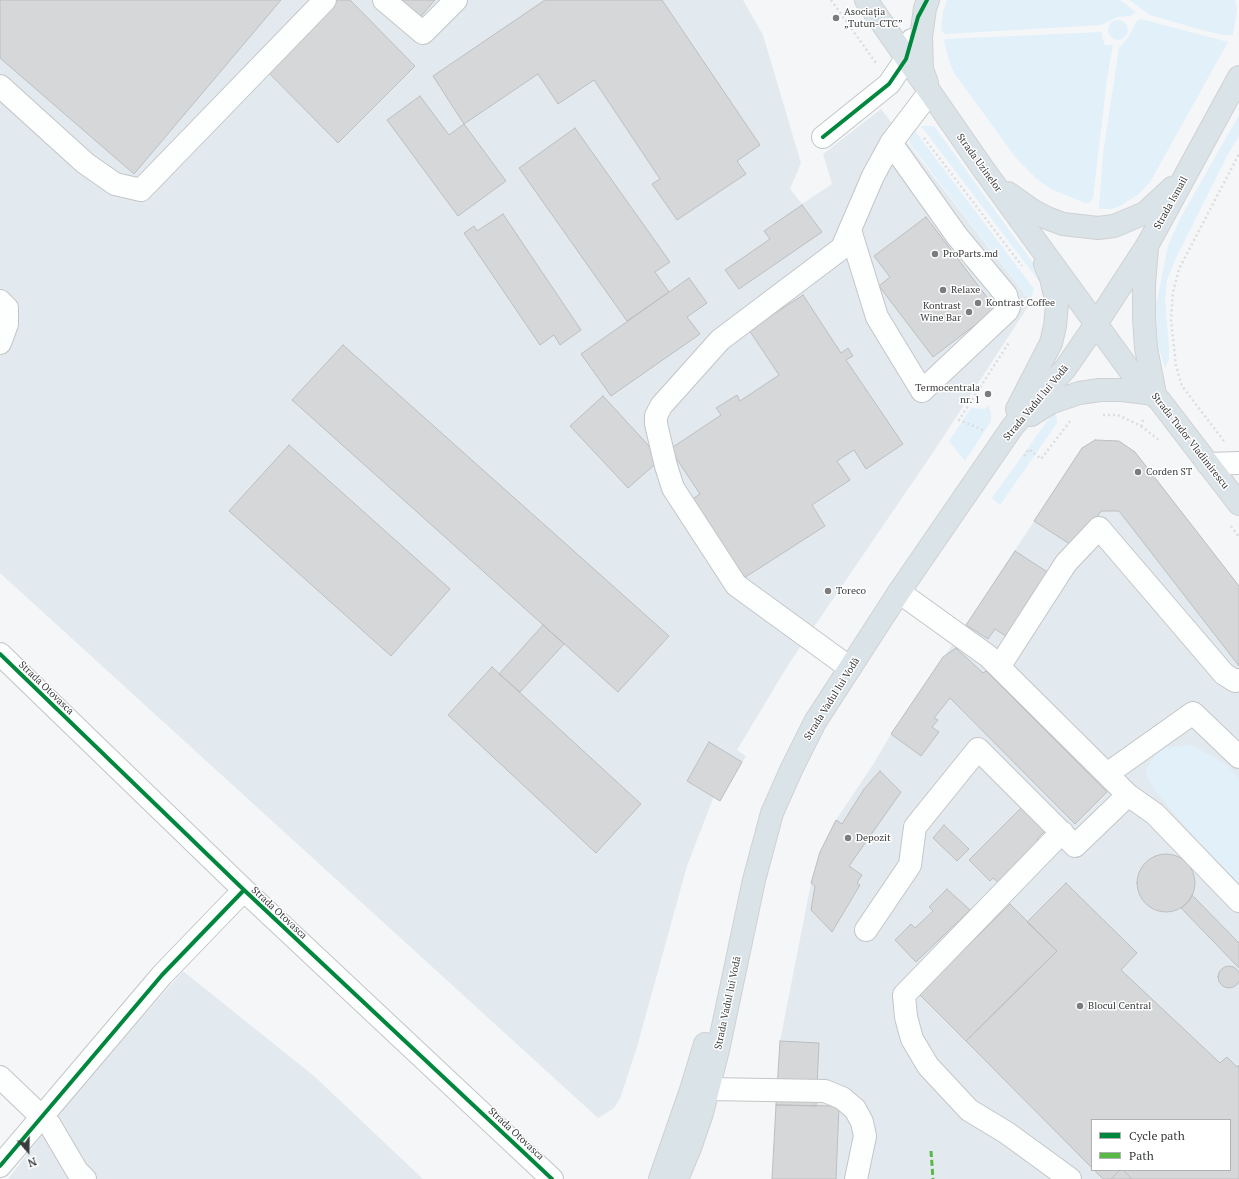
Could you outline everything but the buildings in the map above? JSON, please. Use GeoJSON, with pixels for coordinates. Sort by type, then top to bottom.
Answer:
{"type":"FeatureCollection","features":[{"type":"Feature","properties":{"kind":"main road","name":"Strada Uzinelor"},"geometry":{"type":"LineString","coordinates":[[866,0],[929,93],[1096,324]]}},
{"type":"Feature","properties":{"kind":"main road"},"geometry":{"type":"LineString","coordinates":[[927,0],[921,37],[922,70],[929,93]]}},
{"type":"Feature","properties":{"kind":"main road","name":"Strada Ismail"},"geometry":{"type":"LineString","coordinates":[[1096,324],[1148,244],[1187,174],[1235,84],[1239,67]]}},
{"type":"Feature","properties":{"kind":"main road"},"geometry":{"type":"LineString","coordinates":[[984,170],[1014,198],[1032,210],[1063,224],[1098,228],[1114,226],[1145,213],[1187,174]]}},
{"type":"Feature","properties":{"kind":"main road"},"geometry":{"type":"LineString","coordinates":[[1008,434],[1051,343],[1056,326],[1057,304],[1051,278],[1028,231]]}},
{"type":"Feature","properties":{"kind":"main road"},"geometry":{"type":"LineString","coordinates":[[1008,434],[1050,403],[1078,393],[1100,390],[1122,390],[1150,403],[1144,318],[1144,284],[1148,244]]}},
{"type":"Feature","properties":{"kind":"main road","name":"Strada Vadul lui Vodă"},"geometry":{"type":"LineString","coordinates":[[677,1179],[690,1148],[708,1089],[754,880],[772,813],[792,768],[815,722],[899,592],[1008,434],[1065,369],[1096,324]]}},
{"type":"Feature","properties":{"kind":"main road","name":"Strada Tudor Vladimirescu"},"geometry":{"type":"LineString","coordinates":[[1096,324],[1131,372],[1150,403],[1208,464],[1239,504]]}},
{"type":"Feature","properties":{"kind":"main road"},"geometry":{"type":"LineString","coordinates":[[660,1179],[691,1090],[715,1008],[741,939]]}},
{"type":"Feature","properties":{"kind":"street"},"geometry":{"type":"LineString","coordinates":[[0,86],[85,162],[115,184],[141,190],[326,0]]}},
{"type":"Feature","properties":{"kind":"street"},"geometry":{"type":"LineString","coordinates":[[384,0],[422,33],[456,0]]}},
{"type":"Feature","properties":{"kind":"street"},"geometry":{"type":"LineString","coordinates":[[823,137],[889,84],[906,59],[918,17],[927,0]]}},
{"type":"Feature","properties":{"kind":"street"},"geometry":{"type":"LineString","coordinates":[[850,668],[736,585],[673,488],[669,478],[656,424],[656,416],[661,406],[720,340],[842,248],[873,176],[891,142],[929,93]]}},
{"type":"Feature","properties":{"kind":"street"},"geometry":{"type":"LineString","coordinates":[[850,230],[877,316],[922,391],[1007,311],[1008,307],[1006,295],[957,236],[891,142]]}},
{"type":"Feature","properties":{"kind":"street"},"geometry":{"type":"LineString","coordinates":[[0,301],[7,308],[7,324],[0,343]]}},
{"type":"Feature","properties":{"kind":"street"},"geometry":{"type":"LineString","coordinates":[[1208,464],[1239,463]]}},
{"type":"Feature","properties":{"kind":"street"},"geometry":{"type":"LineString","coordinates":[[999,667],[1066,563],[1099,528],[1224,674],[1235,681],[1239,680]]}},
{"type":"Feature","properties":{"kind":"street"},"geometry":{"type":"LineString","coordinates":[[899,592],[988,656],[1128,795],[1155,814],[1239,901]]}},
{"type":"Feature","properties":{"kind":"street","name":"Strada Otovasca"},"geometry":{"type":"LineString","coordinates":[[0,654],[244,890],[552,1179]]}},
{"type":"Feature","properties":{"kind":"street"},"geometry":{"type":"LineString","coordinates":[[1107,774],[1193,713],[1239,757]]}},
{"type":"Feature","properties":{"kind":"street"},"geometry":{"type":"LineString","coordinates":[[866,930],[910,865],[915,827],[978,749],[1075,846],[1128,795]]}},
{"type":"Feature","properties":{"kind":"street"},"geometry":{"type":"LineString","coordinates":[[1062,832],[904,995],[906,1017],[912,1039],[928,1066],[969,1110],[1007,1133],[1070,1179]]}},
{"type":"Feature","properties":{"kind":"street"},"geometry":{"type":"LineString","coordinates":[[0,1166],[162,975],[244,890]]}},
{"type":"Feature","properties":{"kind":"street"},"geometry":{"type":"LineString","coordinates":[[0,1077],[50,1125],[77,1171],[85,1179]]}},
{"type":"Feature","properties":{"kind":"street"},"geometry":{"type":"LineString","coordinates":[[708,1089],[825,1091],[842,1098],[855,1109],[862,1122],[865,1136],[856,1179]]}},
{"type":"Feature","properties":{"kind":"path"},"geometry":{"type":"LineString","coordinates":[[831,0],[878,66]]}},
{"type":"Feature","properties":{"kind":"path"},"geometry":{"type":"LineString","coordinates":[[1227,444],[1182,386],[1176,366],[1171,320],[1173,292],[1179,269],[1239,154]]}},
{"type":"Feature","properties":{"kind":"path"},"geometry":{"type":"LineString","coordinates":[[1100,415],[1118,415],[1141,426],[1150,403]]}},
{"type":"Feature","properties":{"kind":"path"},"geometry":{"type":"LineString","coordinates":[[1024,456],[1029,450],[1042,458],[1071,420],[1079,418]]}},
{"type":"Feature","properties":{"kind":"shaded area"},"geometry":{"type":"Polygon","coordinates":[[[0,0],[743,0],[763,35],[801,163],[790,189],[802,204],[832,184],[823,154],[881,109],[1028,298],[1029,305],[934,451],[788,665],[737,750],[746,756],[720,801],[714,796],[687,866],[637,1047],[620,1099],[614,1108],[598,1118],[0,573],[0,0]]]}},
{"type":"Feature","properties":{"kind":"shaded area"},"geometry":{"type":"Polygon","coordinates":[[[947,0],[1120,0],[1136,12],[1130,16],[1117,17],[1101,25],[945,34],[941,30],[943,12],[947,0]]]}},
{"type":"Feature","properties":{"kind":"shaded area"},"geometry":{"type":"Polygon","coordinates":[[[1129,0],[1235,0],[1237,10],[1233,35],[1223,35],[1202,30],[1150,15],[1129,0]]]}},
{"type":"Feature","properties":{"kind":"shaded area"},"geometry":{"type":"Polygon","coordinates":[[[1141,19],[1228,42],[1150,182],[1139,194],[1120,206],[1111,209],[1099,209],[1103,154],[1119,48],[1129,36],[1136,22],[1141,19]]]}},
{"type":"Feature","properties":{"kind":"shaded area"},"geometry":{"type":"Polygon","coordinates":[[[1118,20],[1125,23],[1128,30],[1125,37],[1118,40],[1111,37],[1108,30],[1111,23],[1118,20]]]}},
{"type":"Feature","properties":{"kind":"shaded area"},"geometry":{"type":"Polygon","coordinates":[[[1102,32],[1105,45],[1113,45],[1107,79],[1093,198],[1090,202],[1085,203],[1053,190],[1038,180],[1016,158],[955,74],[950,64],[944,40],[1102,32]]]}},
{"type":"Feature","properties":{"kind":"shaded area"},"geometry":{"type":"Polygon","coordinates":[[[1239,115],[1239,136],[1227,156],[1176,258],[1167,280],[1165,299],[1169,359],[1165,368],[1158,346],[1156,306],[1168,246],[1180,219],[1239,115]]]}},
{"type":"Feature","properties":{"kind":"shaded area"},"geometry":{"type":"Polygon","coordinates":[[[921,126],[934,126],[1033,263],[1041,275],[1045,289],[921,126]]]}},
{"type":"Feature","properties":{"kind":"shaded area"},"geometry":{"type":"Polygon","coordinates":[[[915,131],[1034,289],[1029,305],[1028,298],[910,144],[909,140],[915,131]]]}},
{"type":"Feature","properties":{"kind":"shaded area"},"geometry":{"type":"Polygon","coordinates":[[[988,405],[991,413],[991,421],[965,461],[949,441],[971,408],[985,409],[988,405]]]}},
{"type":"Feature","properties":{"kind":"shaded area"},"geometry":{"type":"Polygon","coordinates":[[[1053,413],[1056,415],[1057,423],[1000,505],[992,498],[1053,413]]]}},
{"type":"Feature","properties":{"kind":"shaded area"},"geometry":{"type":"Polygon","coordinates":[[[1119,441],[1135,452],[1239,586],[1239,1179],[772,1179],[780,1041],[811,883],[820,852],[836,820],[874,763],[891,734],[966,625],[1082,448],[1119,441]]]}},
{"type":"Feature","properties":{"kind":"shaded area"},"geometry":{"type":"Polygon","coordinates":[[[1191,745],[1227,765],[1239,778],[1239,889],[1155,791],[1147,776],[1147,768],[1157,753],[1165,748],[1191,745]]]}},
{"type":"Feature","properties":{"kind":"shaded area"},"geometry":{"type":"Polygon","coordinates":[[[183,971],[314,1076],[423,1179],[8,1179],[74,1094],[183,971]]]}},
{"type":"Feature","properties":{"kind":"marked path"},"geometry":{"type":"LineString","coordinates":[[931,1151],[933,1179]]}},
{"type":"Feature","properties":{"kind":"cycle path"},"geometry":{"type":"LineString","coordinates":[[823,137],[889,84],[906,59],[918,17],[927,0]]}},
{"type":"Feature","properties":{"kind":"cycle path"},"geometry":{"type":"LineString","coordinates":[[0,654],[244,890],[552,1179]]}},
{"type":"Feature","properties":{"kind":"cycle path"},"geometry":{"type":"LineString","coordinates":[[0,1166],[162,975],[244,890]]}},
{"type":"Feature","properties":{"kind":"place","name":"Asociația „Tutun-CTC”"},"geometry":{"type":"Point","coordinates":[836,18]}},
{"type":"Feature","properties":{"kind":"place","name":"ProParts.md"},"geometry":{"type":"Point","coordinates":[935,254]}},
{"type":"Feature","properties":{"kind":"place","name":"Relaxe"},"geometry":{"type":"Point","coordinates":[943,290]}},
{"type":"Feature","properties":{"kind":"place","name":"Kontrast Coffee"},"geometry":{"type":"Point","coordinates":[978,303]}},
{"type":"Feature","properties":{"kind":"place","name":"Kontrast Wine Bar"},"geometry":{"type":"Point","coordinates":[969,312]}},
{"type":"Feature","properties":{"kind":"place","name":"Termocentrala nr. 1"},"geometry":{"type":"Point","coordinates":[988,394]}},
{"type":"Feature","properties":{"kind":"place","name":"Corden ST"},"geometry":{"type":"Point","coordinates":[1138,472]}},
{"type":"Feature","properties":{"kind":"place","name":"Toreco"},"geometry":{"type":"Point","coordinates":[828,591]}},
{"type":"Feature","properties":{"kind":"place","name":"Depozit"},"geometry":{"type":"Point","coordinates":[848,838]}},
{"type":"Feature","properties":{"kind":"place","name":"Blocul Central"},"geometry":{"type":"Point","coordinates":[1080,1006]}}]}
